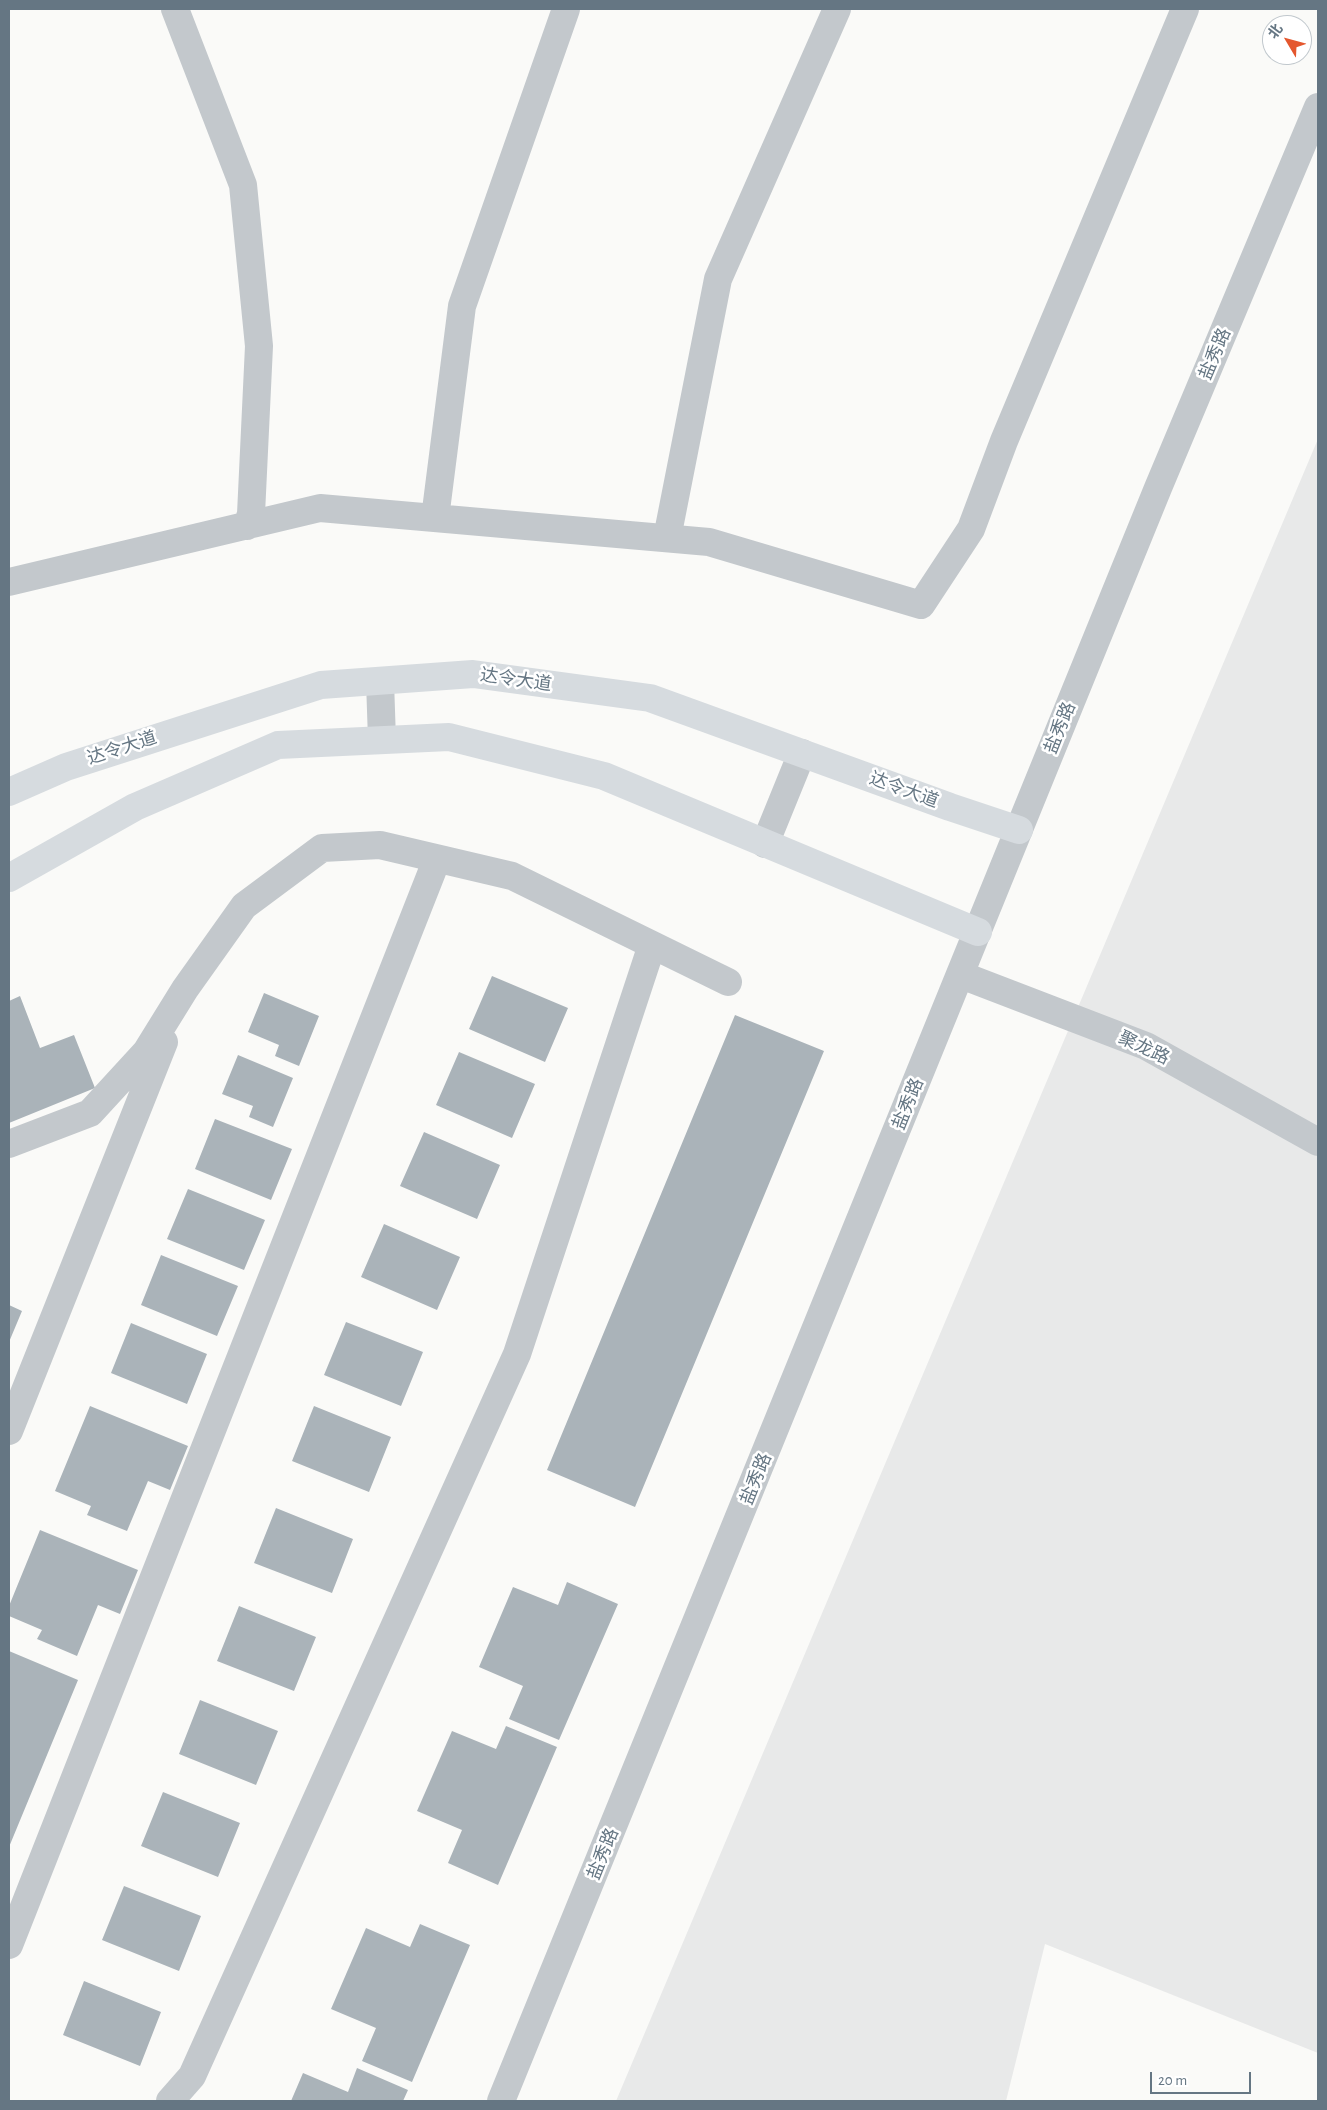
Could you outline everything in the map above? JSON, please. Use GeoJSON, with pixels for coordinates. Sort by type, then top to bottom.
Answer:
{"type":"FeatureCollection","features":[{"type":"Feature","properties":{"kind":"street"},"geometry":{"type":"LineString","coordinates":[[175,9],[243,185],[259,346],[251,514],[247,526]]}},
{"type":"Feature","properties":{"kind":"street"},"geometry":{"type":"LineString","coordinates":[[435,518],[462,306],[566,9]]}},
{"type":"Feature","properties":{"kind":"street"},"geometry":{"type":"LineString","coordinates":[[667,538],[718,279],[837,9]]}},
{"type":"Feature","properties":{"kind":"street"},"geometry":{"type":"LineString","coordinates":[[9,582],[320,508],[709,542],[921,605],[971,529],[1004,441],[1185,9]]}},
{"type":"Feature","properties":{"kind":"street","name":"盐秀路"},"geometry":{"type":"LineString","coordinates":[[501,2101],[1158,488],[1318,107]]}},
{"type":"Feature","properties":{"kind":"street","name":"达令大道"},"geometry":{"type":"LineString","coordinates":[[9,792],[66,767],[321,685],[473,674],[650,698],[950,807],[1019,830]]}},
{"type":"Feature","properties":{"kind":"street"},"geometry":{"type":"LineString","coordinates":[[380,681],[382,740]]}},
{"type":"Feature","properties":{"kind":"street"},"geometry":{"type":"LineString","coordinates":[[9,878],[134,807],[278,745],[450,737],[604,776],[978,932]]}},
{"type":"Feature","properties":{"kind":"street"},"geometry":{"type":"LineString","coordinates":[[765,844],[802,753]]}},
{"type":"Feature","properties":{"kind":"street"},"geometry":{"type":"LineString","coordinates":[[9,1144],[90,1113],[146,1052],[185,989],[244,906],[322,848],[380,845],[512,876],[728,982]]}},
{"type":"Feature","properties":{"kind":"street"},"geometry":{"type":"LineString","coordinates":[[9,1945],[437,859]]}},
{"type":"Feature","properties":{"kind":"street"},"geometry":{"type":"LineString","coordinates":[[170,2101],[192,2076],[517,1354],[652,945]]}},
{"type":"Feature","properties":{"kind":"street","name":"聚龙路"},"geometry":{"type":"LineString","coordinates":[[960,975],[1146,1046],[1318,1142]]}},
{"type":"Feature","properties":{"kind":"street"},"geometry":{"type":"LineString","coordinates":[[9,1430],[185,989]]}},
{"type":"Feature","properties":{"kind":"shaded area"},"geometry":{"type":"Polygon","coordinates":[[[1318,439],[1318,2053],[1045,1944],[1006,2101],[616,2101],[1318,439]]]}},
{"type":"Feature","properties":{"kind":"building"},"geometry":{"type":"Polygon","coordinates":[[[492,976],[568,1008],[545,1062],[469,1029],[492,976]]]}},
{"type":"Feature","properties":{"kind":"building"},"geometry":{"type":"Polygon","coordinates":[[[264,993],[319,1016],[299,1066],[275,1056],[279,1045],[248,1032],[264,993]]]}},
{"type":"Feature","properties":{"kind":"building"},"geometry":{"type":"Polygon","coordinates":[[[20,996],[40,1048],[74,1035],[95,1088],[9,1123],[9,1001],[20,996]]]}},
{"type":"Feature","properties":{"kind":"building"},"geometry":{"type":"Polygon","coordinates":[[[735,1015],[824,1051],[635,1507],[547,1470],[735,1015]]]}},
{"type":"Feature","properties":{"kind":"building"},"geometry":{"type":"Polygon","coordinates":[[[459,1052],[535,1084],[512,1138],[436,1105],[459,1052]]]}},
{"type":"Feature","properties":{"kind":"building"},"geometry":{"type":"Polygon","coordinates":[[[238,1055],[293,1078],[273,1127],[249,1117],[253,1106],[222,1094],[238,1055]]]}},
{"type":"Feature","properties":{"kind":"building"},"geometry":{"type":"Polygon","coordinates":[[[215,1119],[292,1149],[271,1200],[195,1169],[215,1119]]]}},
{"type":"Feature","properties":{"kind":"building"},"geometry":{"type":"Polygon","coordinates":[[[424,1132],[500,1165],[477,1219],[400,1186],[424,1132]]]}},
{"type":"Feature","properties":{"kind":"building"},"geometry":{"type":"Polygon","coordinates":[[[188,1189],[265,1220],[244,1270],[167,1239],[188,1189]]]}},
{"type":"Feature","properties":{"kind":"building"},"geometry":{"type":"Polygon","coordinates":[[[384,1224],[460,1257],[437,1310],[361,1277],[384,1224]]]}},
{"type":"Feature","properties":{"kind":"building"},"geometry":{"type":"Polygon","coordinates":[[[161,1255],[238,1286],[217,1336],[141,1305],[161,1255]]]}},
{"type":"Feature","properties":{"kind":"building"},"geometry":{"type":"Polygon","coordinates":[[[9,1305],[22,1311],[9,1342],[9,1305]]]}},
{"type":"Feature","properties":{"kind":"building"},"geometry":{"type":"Polygon","coordinates":[[[346,1322],[423,1352],[401,1406],[324,1375],[346,1322]]]}},
{"type":"Feature","properties":{"kind":"building"},"geometry":{"type":"Polygon","coordinates":[[[131,1323],[207,1354],[187,1404],[111,1373],[131,1323]]]}},
{"type":"Feature","properties":{"kind":"building"},"geometry":{"type":"Polygon","coordinates":[[[90,1406],[188,1446],[170,1490],[148,1481],[127,1531],[87,1515],[91,1506],[55,1491],[90,1406]]]}},
{"type":"Feature","properties":{"kind":"building"},"geometry":{"type":"Polygon","coordinates":[[[314,1406],[391,1437],[369,1492],[292,1461],[314,1406]]]}},
{"type":"Feature","properties":{"kind":"building"},"geometry":{"type":"Polygon","coordinates":[[[276,1508],[353,1539],[332,1593],[254,1563],[276,1508]]]}},
{"type":"Feature","properties":{"kind":"building"},"geometry":{"type":"Polygon","coordinates":[[[40,1530],[138,1570],[120,1614],[98,1605],[77,1656],[37,1639],[42,1630],[9,1616],[9,1606],[40,1530]]]}},
{"type":"Feature","properties":{"kind":"building"},"geometry":{"type":"Polygon","coordinates":[[[567,1582],[618,1604],[559,1740],[509,1719],[523,1686],[479,1667],[513,1587],[558,1605],[567,1582]]]}},
{"type":"Feature","properties":{"kind":"building"},"geometry":{"type":"Polygon","coordinates":[[[239,1606],[316,1637],[294,1691],[217,1661],[239,1606]]]}},
{"type":"Feature","properties":{"kind":"building"},"geometry":{"type":"Polygon","coordinates":[[[9,1651],[78,1680],[9,1847],[9,1651]]]}},
{"type":"Feature","properties":{"kind":"building"},"geometry":{"type":"Polygon","coordinates":[[[200,1700],[278,1731],[256,1785],[179,1754],[200,1700]]]}},
{"type":"Feature","properties":{"kind":"building"},"geometry":{"type":"Polygon","coordinates":[[[506,1726],[557,1747],[498,1885],[448,1863],[462,1830],[417,1811],[452,1731],[496,1749],[506,1726]]]}},
{"type":"Feature","properties":{"kind":"building"},"geometry":{"type":"Polygon","coordinates":[[[163,1792],[240,1823],[218,1877],[141,1846],[163,1792]]]}},
{"type":"Feature","properties":{"kind":"building"},"geometry":{"type":"Polygon","coordinates":[[[124,1886],[201,1916],[179,1971],[102,1940],[124,1886]]]}},
{"type":"Feature","properties":{"kind":"building"},"geometry":{"type":"Polygon","coordinates":[[[420,1924],[470,1945],[412,2082],[362,2061],[376,2028],[331,2009],[366,1928],[410,1947],[420,1924]]]}},
{"type":"Feature","properties":{"kind":"building"},"geometry":{"type":"Polygon","coordinates":[[[84,1981],[161,2012],[140,2066],[63,2035],[84,1981]]]}},
{"type":"Feature","properties":{"kind":"building"},"geometry":{"type":"Polygon","coordinates":[[[357,2068],[408,2090],[403,2101],[291,2101],[303,2073],[348,2092],[357,2068]]]}}]}
